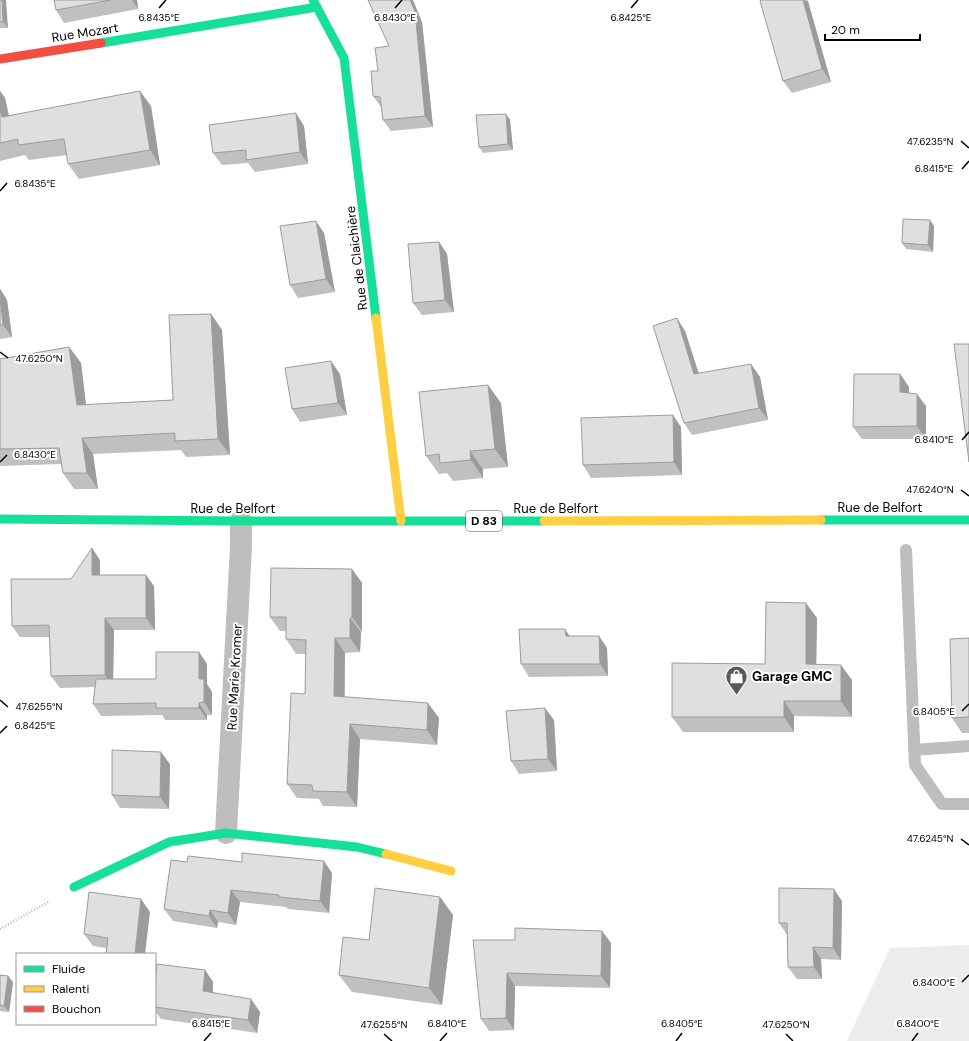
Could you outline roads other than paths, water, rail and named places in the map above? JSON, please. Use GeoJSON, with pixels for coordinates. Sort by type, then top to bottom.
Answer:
{"type":"FeatureCollection","features":[{"type":"Feature","properties":{"kind":"street","name":"Rue Mozart"},"geometry":{"type":"LineString","coordinates":[[0,59],[315,3]]}},
{"type":"Feature","properties":{"kind":"street","name":"Rue de Claichière"},"geometry":{"type":"LineString","coordinates":[[315,3],[344,58],[401,521]]}},
{"type":"Feature","properties":{"kind":"street","name":"Rue de Belfort"},"geometry":{"type":"LineString","coordinates":[[0,519],[241,521],[969,520]]}},
{"type":"Feature","properties":{"kind":"street","name":"Rue Marie Kromer"},"geometry":{"type":"LineString","coordinates":[[226,833],[241,546],[241,521]]}},
{"type":"Feature","properties":{"kind":"street"},"geometry":{"type":"LineString","coordinates":[[74,887],[169,842],[226,833],[357,847],[451,871]]}},
{"type":"Feature","properties":{"kind":"lane"},"geometry":{"type":"LineString","coordinates":[[906,550],[915,765],[942,804],[969,804]]}},
{"type":"Feature","properties":{"kind":"lane"},"geometry":{"type":"LineString","coordinates":[[914,750],[969,746]]}},
{"type":"Feature","properties":{"kind":"place","name":"Garage GMC"},"geometry":{"type":"Point","coordinates":[736,696]}}]}
